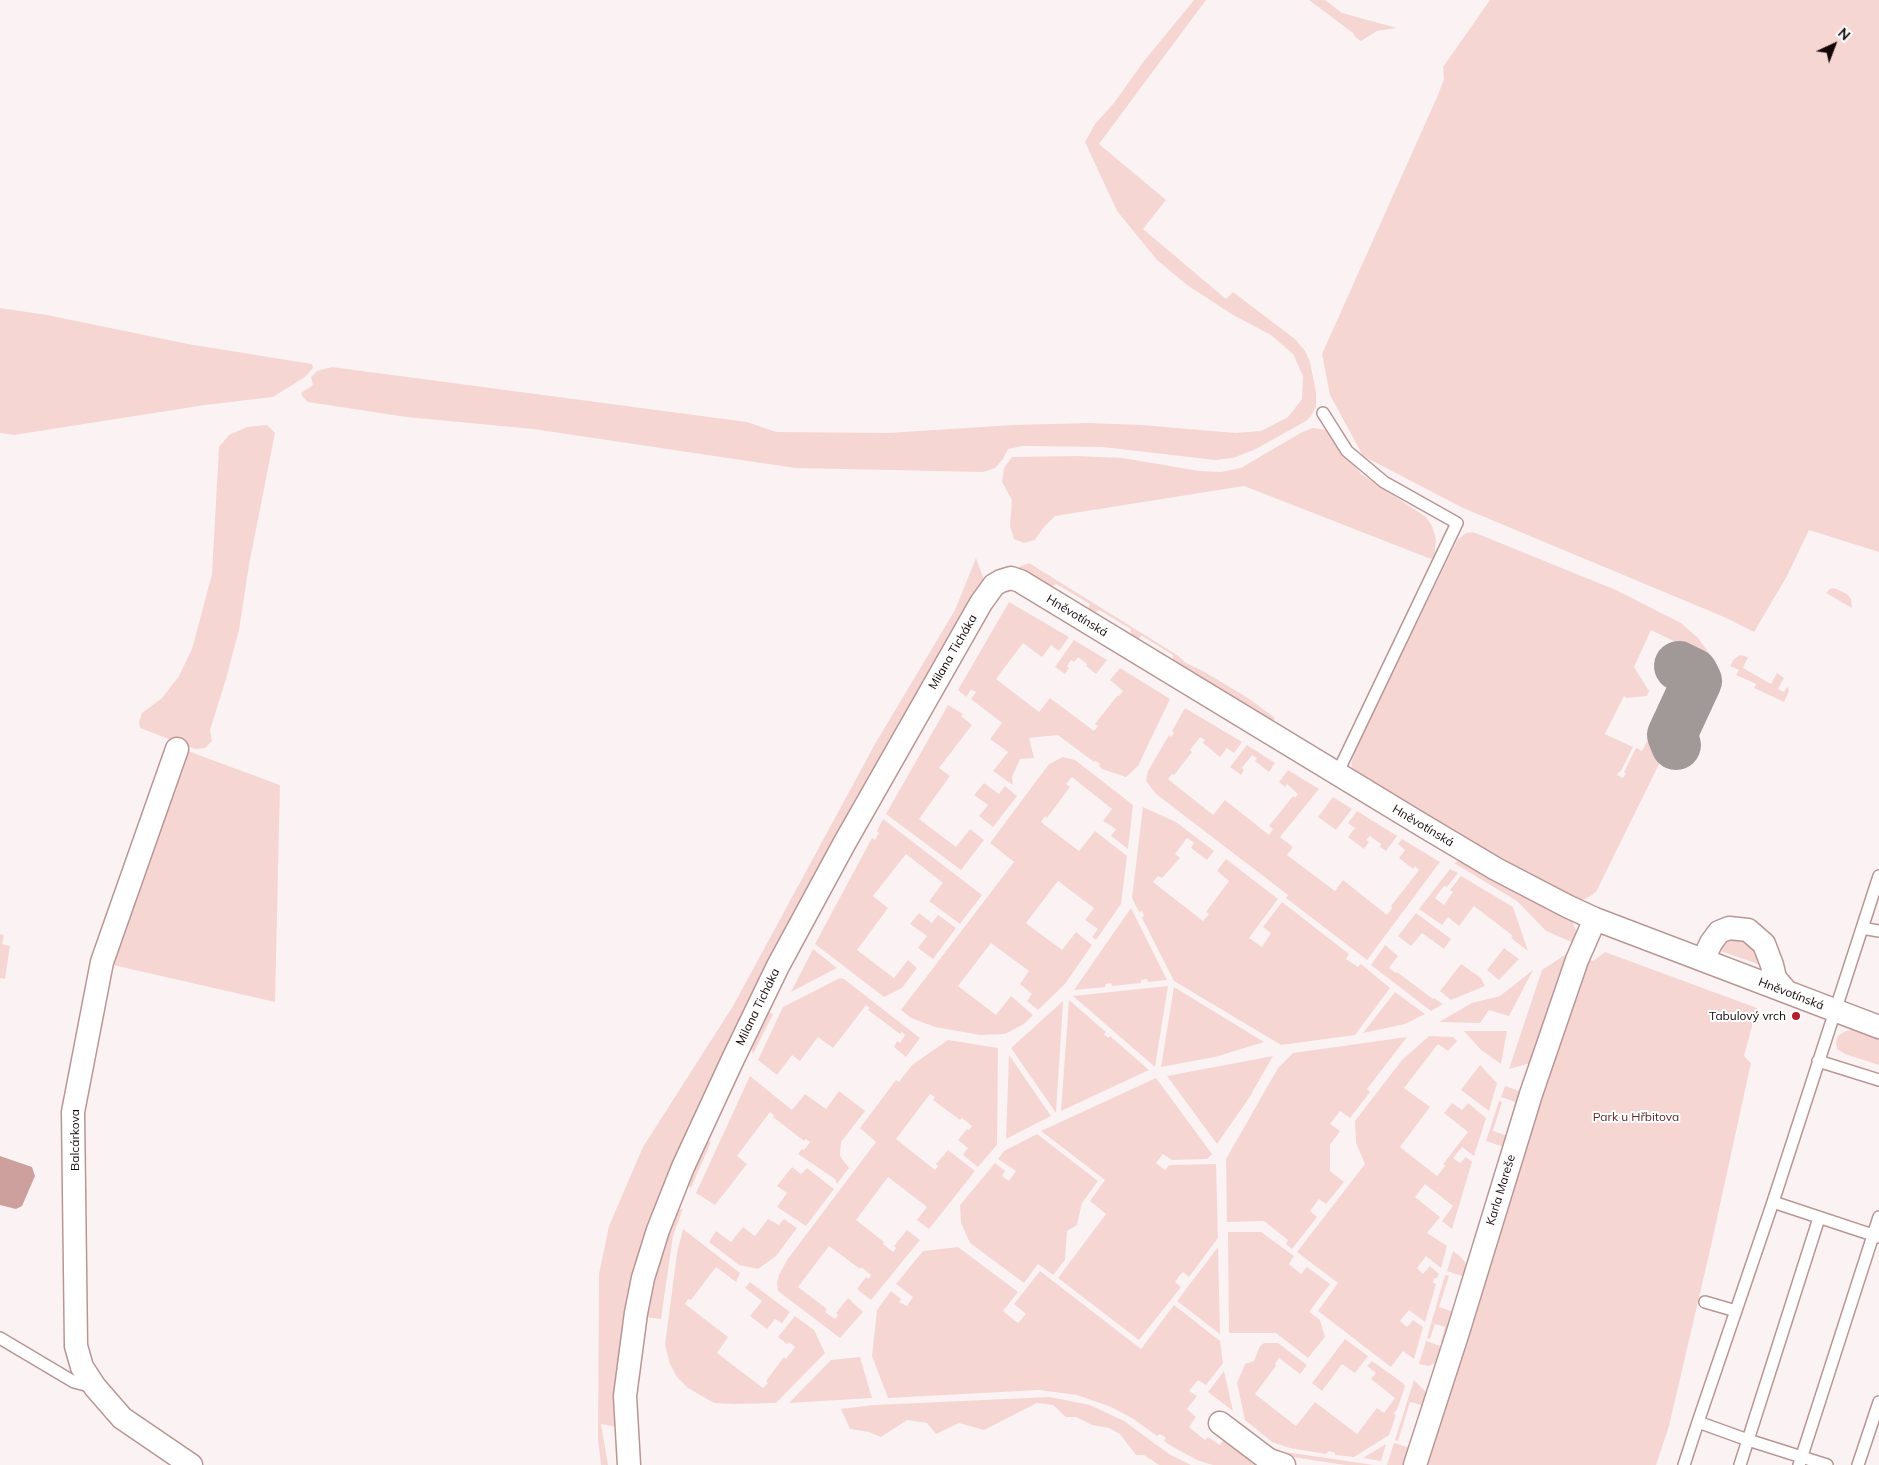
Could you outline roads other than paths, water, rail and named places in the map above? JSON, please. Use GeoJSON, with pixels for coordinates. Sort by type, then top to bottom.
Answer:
{"type":"FeatureCollection","features":[{"type":"Feature","properties":{"kind":"street","name":"Hněvotínská"},"geometry":{"type":"LineString","coordinates":[[994,584],[1011,578],[1020,581],[1496,869],[1567,906],[1879,1027]]}},
{"type":"Feature","properties":{"kind":"street","name":"Milana Ticháka"},"geometry":{"type":"LineString","coordinates":[[628,1465],[625,1408],[631,1344],[643,1278],[663,1214],[733,1059],[778,966],[896,750],[981,603],[994,584]]}},
{"type":"Feature","properties":{"kind":"street","name":"Balcárkova"},"geometry":{"type":"LineString","coordinates":[[177,749],[102,962],[73,1112],[76,1346],[82,1367],[95,1387],[122,1418],[191,1465]]}},
{"type":"Feature","properties":{"kind":"street","name":"Karla Mareše"},"geometry":{"type":"LineString","coordinates":[[1416,1465],[1531,1094],[1577,960],[1595,918]]}},
{"type":"Feature","properties":{"kind":"street"},"geometry":{"type":"LineString","coordinates":[[1703,960],[1719,932],[1728,928],[1748,930],[1764,944],[1771,960],[1775,978],[1786,991]]}},
{"type":"Feature","properties":{"kind":"street"},"geometry":{"type":"LineString","coordinates":[[1220,1423],[1269,1460],[1284,1465]]}},
{"type":"Feature","properties":{"kind":"lane"},"geometry":{"type":"LineString","coordinates":[[1323,413],[1347,451],[1384,482],[1457,523],[1337,774]]}},
{"type":"Feature","properties":{"kind":"lane"},"geometry":{"type":"LineString","coordinates":[[1684,1465],[1773,1202],[1879,876]]}},
{"type":"Feature","properties":{"kind":"lane"},"geometry":{"type":"LineString","coordinates":[[1862,928],[1879,931]]}},
{"type":"Feature","properties":{"kind":"lane"},"geometry":{"type":"LineString","coordinates":[[1818,1062],[1879,1080]]}},
{"type":"Feature","properties":{"kind":"lane"},"geometry":{"type":"LineString","coordinates":[[1773,1202],[1876,1236]]}},
{"type":"Feature","properties":{"kind":"lane"},"geometry":{"type":"LineString","coordinates":[[1800,1461],[1876,1236],[1879,1217]]}},
{"type":"Feature","properties":{"kind":"lane"},"geometry":{"type":"LineString","coordinates":[[1740,1465],[1819,1218]]}},
{"type":"Feature","properties":{"kind":"lane"},"geometry":{"type":"LineString","coordinates":[[1705,1302],[1736,1311]]}},
{"type":"Feature","properties":{"kind":"lane"},"geometry":{"type":"LineString","coordinates":[[0,1338],[74,1382],[95,1387]]}},
{"type":"Feature","properties":{"kind":"lane"},"geometry":{"type":"LineString","coordinates":[[1858,1465],[1879,1402]]}},
{"type":"Feature","properties":{"kind":"lane"},"geometry":{"type":"LineString","coordinates":[[1698,1422],[1800,1461],[1827,1465]]}},
{"type":"Feature","properties":{"kind":"place","name":"Tabulový vrch"},"geometry":{"type":"Point","coordinates":[1796,1016]}},
{"type":"Feature","properties":{"kind":"park label","name":"Park u Hřbitova"},"geometry":{"type":"Point","coordinates":[1636,1117]}}]}
